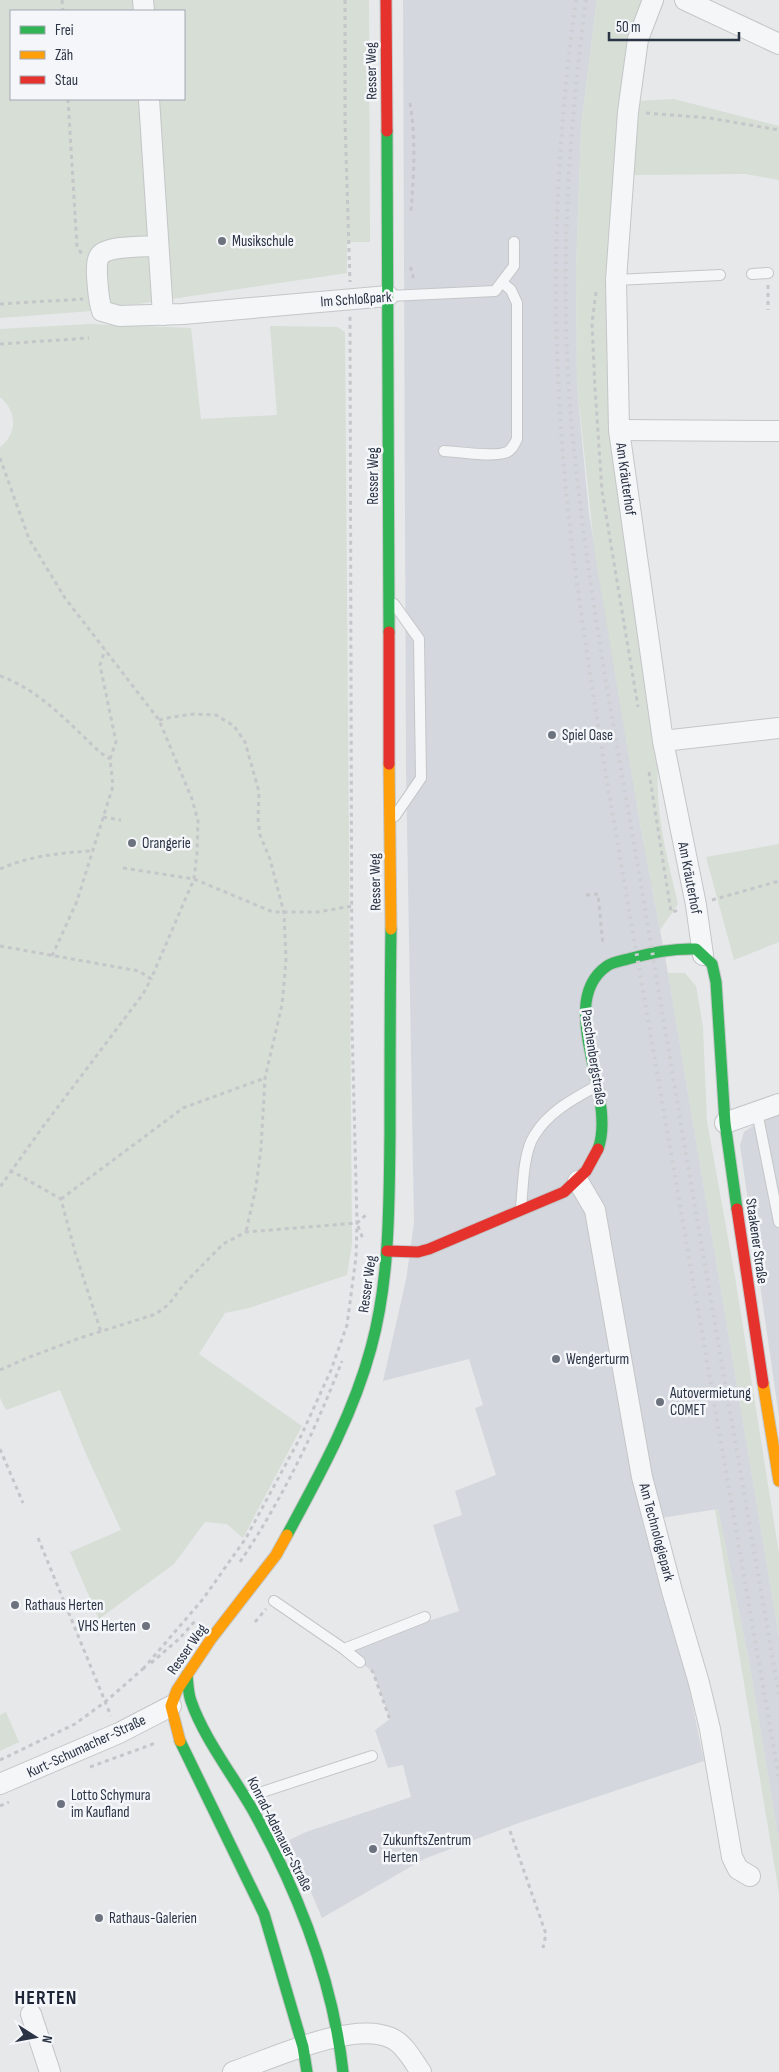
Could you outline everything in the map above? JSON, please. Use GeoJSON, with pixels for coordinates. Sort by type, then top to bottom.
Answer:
{"type":"FeatureCollection","features":[{"type":"Feature","properties":{"kind":"main road","name":"Resser Weg"},"geometry":{"type":"LineString","coordinates":[[171,1706],[177,1690],[211,1639],[276,1555],[331,1454],[350,1413],[370,1349],[382,1300],[389,1212],[391,902],[389,825],[386,0]]}},
{"type":"Feature","properties":{"kind":"main road"},"geometry":{"type":"LineString","coordinates":[[607,966],[671,949],[696,949],[712,964],[716,982],[725,1123]]}},
{"type":"Feature","properties":{"kind":"main road","name":"Paschenbergstraße"},"geometry":{"type":"LineString","coordinates":[[387,1251],[418,1252],[429,1249],[521,1211],[564,1192],[578,1181],[593,1162],[604,1125],[585,1008],[590,984],[595,976],[607,966]]}},
{"type":"Feature","properties":{"kind":"main road","name":"Staakener Straße"},"geometry":{"type":"LineString","coordinates":[[725,1123],[759,1361],[779,1481]]}},
{"type":"Feature","properties":{"kind":"main road","name":"Konrad-Adenauer-Straße"},"geometry":{"type":"LineString","coordinates":[[187,1675],[190,1699],[198,1717],[246,1798],[286,1872],[309,1929],[339,2036],[344,2072]]}},
{"type":"Feature","properties":{"kind":"main road"},"geometry":{"type":"LineString","coordinates":[[171,1706],[180,1740],[264,1914],[303,2047],[307,2072]]}},
{"type":"Feature","properties":{"kind":"street","name":"Am Kräuterhof"},"geometry":{"type":"LineString","coordinates":[[653,0],[638,38],[628,112],[616,280],[619,430],[663,741],[696,905],[703,955]]}},
{"type":"Feature","properties":{"kind":"street"},"geometry":{"type":"LineString","coordinates":[[685,0],[779,44]]}},
{"type":"Feature","properties":{"kind":"street"},"geometry":{"type":"LineString","coordinates":[[149,100],[163,314]]}},
{"type":"Feature","properties":{"kind":"street","name":"Im Schloßpark"},"geometry":{"type":"LineString","coordinates":[[158,246],[114,249],[98,257],[98,292],[102,310],[110,314],[163,314],[246,309],[388,296]]}},
{"type":"Feature","properties":{"kind":"street"},"geometry":{"type":"LineString","coordinates":[[619,430],[779,431]]}},
{"type":"Feature","properties":{"kind":"street"},"geometry":{"type":"LineString","coordinates":[[663,741],[779,728]]}},
{"type":"Feature","properties":{"kind":"street"},"geometry":{"type":"LineString","coordinates":[[725,1123],[779,1104]]}},
{"type":"Feature","properties":{"kind":"street","name":"Am Technologiepark"},"geometry":{"type":"LineString","coordinates":[[578,1181],[595,1210],[642,1477],[710,1729],[732,1858],[738,1869],[750,1876]]}},
{"type":"Feature","properties":{"kind":"street","name":"Kurt-Schumacher-Straße"},"geometry":{"type":"LineString","coordinates":[[0,1784],[119,1733],[171,1706]]}},
{"type":"Feature","properties":{"kind":"street"},"geometry":{"type":"LineString","coordinates":[[31,2014],[50,2072]]}},
{"type":"Feature","properties":{"kind":"street"},"geometry":{"type":"LineString","coordinates":[[233,2072],[303,2047],[339,2036],[357,2033],[378,2034],[392,2038],[403,2048],[421,2072]]}},
{"type":"Feature","properties":{"kind":"lane"},"geometry":{"type":"LineString","coordinates":[[444,451],[505,454],[512,448],[517,439],[517,303],[511,290],[502,282],[514,266],[514,242]]}},
{"type":"Feature","properties":{"kind":"lane"},"geometry":{"type":"LineString","coordinates":[[752,274],[768,273]]}},
{"type":"Feature","properties":{"kind":"lane"},"geometry":{"type":"LineString","coordinates":[[616,280],[720,275]]}},
{"type":"Feature","properties":{"kind":"lane","name":"Im Schloßpark"},"geometry":{"type":"LineString","coordinates":[[388,296],[495,291],[502,282]]}},
{"type":"Feature","properties":{"kind":"lane"},"geometry":{"type":"LineString","coordinates":[[388,596],[419,639],[421,778],[389,825]]}},
{"type":"Feature","properties":{"kind":"lane"},"geometry":{"type":"LineString","coordinates":[[521,1211],[527,1155],[533,1137],[549,1116],[598,1086]]}},
{"type":"Feature","properties":{"kind":"lane"},"geometry":{"type":"LineString","coordinates":[[756,1112],[779,1222]]}},
{"type":"Feature","properties":{"kind":"lane"},"geometry":{"type":"LineString","coordinates":[[274,1601],[360,1662]]}},
{"type":"Feature","properties":{"kind":"lane"},"geometry":{"type":"LineString","coordinates":[[344,1649],[425,1617]]}},
{"type":"Feature","properties":{"kind":"lane"},"geometry":{"type":"LineString","coordinates":[[246,1798],[372,1756]]}},
{"type":"Feature","properties":{"kind":"path"},"geometry":{"type":"LineString","coordinates":[[142,1669],[203,1599],[246,1538],[300,1436],[331,1370],[347,1325],[356,1257],[357,1223],[352,1025],[350,298],[345,0]]}},
{"type":"Feature","properties":{"kind":"path"},"geometry":{"type":"LineString","coordinates":[[68,100],[77,247],[86,261]]}},
{"type":"Feature","properties":{"kind":"path"},"geometry":{"type":"LineString","coordinates":[[628,112],[708,118],[779,130]]}},
{"type":"Feature","properties":{"kind":"path"},"geometry":{"type":"LineString","coordinates":[[0,304],[88,299]]}},
{"type":"Feature","properties":{"kind":"path"},"geometry":{"type":"LineString","coordinates":[[0,344],[89,338]]}},
{"type":"Feature","properties":{"kind":"path"},"geometry":{"type":"LineString","coordinates":[[0,458],[29,539],[65,598],[159,720],[192,799],[198,821],[194,879],[143,994],[10,1170],[0,1187]]}},
{"type":"Feature","properties":{"kind":"path"},"geometry":{"type":"LineString","coordinates":[[52,956],[77,900],[113,786],[110,759],[116,742],[100,665],[105,650]]}},
{"type":"Feature","properties":{"kind":"path"},"geometry":{"type":"LineString","coordinates":[[0,676],[27,687],[43,699],[96,749],[110,759]]}},
{"type":"Feature","properties":{"kind":"path"},"geometry":{"type":"LineString","coordinates":[[159,720],[194,714],[216,715],[234,726],[245,742],[259,792],[258,819],[260,836],[270,859],[284,913],[286,960],[282,1004],[265,1078],[261,1148],[256,1187],[246,1232]]}},
{"type":"Feature","properties":{"kind":"path"},"geometry":{"type":"LineString","coordinates":[[103,817],[121,820]]}},
{"type":"Feature","properties":{"kind":"path"},"geometry":{"type":"LineString","coordinates":[[0,869],[20,860],[58,853],[92,851]]}},
{"type":"Feature","properties":{"kind":"path"},"geometry":{"type":"LineString","coordinates":[[123,868],[194,879],[273,912],[318,912],[352,906]]}},
{"type":"Feature","properties":{"kind":"path"},"geometry":{"type":"LineString","coordinates":[[696,905],[779,881]]}},
{"type":"Feature","properties":{"kind":"path"},"geometry":{"type":"LineString","coordinates":[[586,896],[598,894],[607,966]]}},
{"type":"Feature","properties":{"kind":"path"},"geometry":{"type":"LineString","coordinates":[[0,946],[139,971],[151,979]]}},
{"type":"Feature","properties":{"kind":"path"},"geometry":{"type":"LineString","coordinates":[[62,1199],[183,1108],[265,1078]]}},
{"type":"Feature","properties":{"kind":"path"},"geometry":{"type":"LineString","coordinates":[[10,1170],[62,1199],[75,1252],[101,1332]]}},
{"type":"Feature","properties":{"kind":"path"},"geometry":{"type":"LineString","coordinates":[[0,1370],[27,1358],[156,1314],[169,1304],[185,1283],[223,1244],[246,1232],[357,1223]]}},
{"type":"Feature","properties":{"kind":"path"},"geometry":{"type":"LineString","coordinates":[[357,1223],[364,1243]]}},
{"type":"Feature","properties":{"kind":"path"},"geometry":{"type":"LineString","coordinates":[[239,1563],[273,1508],[315,1425],[345,1352]]}},
{"type":"Feature","properties":{"kind":"path"},"geometry":{"type":"LineString","coordinates":[[0,1449],[23,1502]]}},
{"type":"Feature","properties":{"kind":"path"},"geometry":{"type":"LineString","coordinates":[[38,1538],[111,1717]]}},
{"type":"Feature","properties":{"kind":"path"},"geometry":{"type":"LineString","coordinates":[[0,1760],[76,1724],[179,1639],[198,1617]]}},
{"type":"Feature","properties":{"kind":"path"},"geometry":{"type":"LineString","coordinates":[[360,1662],[373,1672],[390,1720]]}},
{"type":"Feature","properties":{"kind":"path"},"geometry":{"type":"LineString","coordinates":[[85,1769],[153,1744],[167,1746],[180,1740]]}},
{"type":"Feature","properties":{"kind":"path"},"geometry":{"type":"LineString","coordinates":[[0,1806],[17,1798]]}},
{"type":"Feature","properties":{"kind":"path"},"geometry":{"type":"LineString","coordinates":[[510,1831],[546,1934],[543,1948]]}},
{"type":"Feature","properties":{"kind":"shaded area"},"geometry":{"type":"Polygon","coordinates":[[[0,0],[369,0],[370,242],[347,242],[347,273],[91,311],[0,318],[0,0]]]}},
{"type":"Feature","properties":{"kind":"shaded area"},"geometry":{"type":"Polygon","coordinates":[[[403,0],[597,0],[581,127],[576,269],[577,384],[589,513],[779,1637],[779,1842],[749,1661],[718,1509],[642,1521],[688,1683],[704,1761],[513,1825],[424,1859],[322,1918],[289,1840],[306,1832],[411,1797],[403,1765],[388,1768],[375,1730],[390,1719],[373,1672],[344,1649],[459,1611],[433,1525],[462,1515],[455,1491],[496,1475],[475,1408],[483,1405],[469,1359],[383,1381],[406,1280],[414,1223],[406,769],[403,0]]]}},
{"type":"Feature","properties":{"kind":"shaded area"},"geometry":{"type":"Polygon","coordinates":[[[597,0],[642,0],[610,274],[659,759],[659,814],[678,904],[660,930],[595,555],[577,384],[576,269],[581,127],[597,0]]]}},
{"type":"Feature","properties":{"kind":"shaded area"},"geometry":{"type":"Polygon","coordinates":[[[674,99],[779,126],[779,180],[745,174],[631,175],[637,101],[674,99]]]}},
{"type":"Feature","properties":{"kind":"shaded area"},"geometry":{"type":"Polygon","coordinates":[[[89,324],[191,328],[201,419],[277,415],[270,326],[337,327],[345,332],[352,1244],[347,1275],[249,1308],[225,1313],[199,1354],[302,1426],[243,1538],[227,1524],[205,1522],[174,1564],[99,1619],[70,1552],[121,1530],[86,1454],[60,1390],[6,1410],[0,1398],[0,447],[10,435],[13,422],[10,409],[0,397],[0,329],[89,324]]]}},
{"type":"Feature","properties":{"kind":"shaded area"},"geometry":{"type":"Polygon","coordinates":[[[779,844],[779,942],[734,960],[706,857],[779,844]]]}},
{"type":"Feature","properties":{"kind":"shaded area"},"geometry":{"type":"Polygon","coordinates":[[[668,973],[685,973],[696,986],[703,1027],[707,1121],[735,1277],[779,1554],[779,1637],[668,973]]]}},
{"type":"Feature","properties":{"kind":"shaded area"},"geometry":{"type":"Polygon","coordinates":[[[779,1114],[779,1417],[740,1145],[744,1132],[754,1125],[779,1114]]]}},
{"type":"Feature","properties":{"kind":"shaded area"},"geometry":{"type":"Polygon","coordinates":[[[715,1509],[718,1509],[749,1661],[779,1842],[779,1893],[715,1509]]]}},
{"type":"Feature","properties":{"kind":"shaded area"},"geometry":{"type":"Polygon","coordinates":[[[6,1712],[19,1742],[0,1751],[0,1715],[6,1712]]]}},
{"type":"Feature","properties":{"kind":"railway"},"geometry":{"type":"LineString","coordinates":[[576,0],[562,132],[556,264],[559,396],[570,528],[607,782],[779,1779]]}},
{"type":"Feature","properties":{"kind":"railway"},"geometry":{"type":"LineString","coordinates":[[586,0],[574,107],[567,214],[566,268],[568,376],[578,490],[604,672],[779,1695]]}},
{"type":"Feature","properties":{"kind":"traffic: fast"},"geometry":{"type":"LineString","coordinates":[[387,131],[389,632]]}},
{"type":"Feature","properties":{"kind":"traffic: fast"},"geometry":{"type":"LineString","coordinates":[[287,1535],[335,1444],[355,1397],[371,1348],[382,1295],[387,1242],[389,1188],[391,929]]}},
{"type":"Feature","properties":{"kind":"traffic: fast"},"geometry":{"type":"LineString","coordinates":[[598,1149],[602,1127],[600,1103],[586,1026],[586,1003],[592,982],[607,966],[614,963],[662,951],[696,949],[712,964],[716,982],[725,1123],[737,1209]]}},
{"type":"Feature","properties":{"kind":"traffic: fast"},"geometry":{"type":"LineString","coordinates":[[187,1675],[189,1695],[204,1730],[255,1814],[300,1907],[312,1939],[331,2005],[343,2072]]}},
{"type":"Feature","properties":{"kind":"traffic: fast"},"geometry":{"type":"LineString","coordinates":[[180,1741],[264,1914],[303,2047],[307,2072]]}},
{"type":"Feature","properties":{"kind":"traffic: slow"},"geometry":{"type":"LineString","coordinates":[[389,764],[391,929]]}},
{"type":"Feature","properties":{"kind":"traffic: slow"},"geometry":{"type":"LineString","coordinates":[[763,1383],[779,1481]]}},
{"type":"Feature","properties":{"kind":"traffic: slow"},"geometry":{"type":"LineString","coordinates":[[180,1741],[171,1706],[177,1690],[211,1639],[276,1555],[287,1535]]}},
{"type":"Feature","properties":{"kind":"traffic: jam"},"geometry":{"type":"LineString","coordinates":[[386,0],[387,131]]}},
{"type":"Feature","properties":{"kind":"traffic: jam"},"geometry":{"type":"LineString","coordinates":[[389,632],[389,764]]}},
{"type":"Feature","properties":{"kind":"traffic: jam"},"geometry":{"type":"LineString","coordinates":[[387,1251],[418,1252],[429,1249],[564,1192],[586,1171],[598,1149]]}},
{"type":"Feature","properties":{"kind":"traffic: jam"},"geometry":{"type":"LineString","coordinates":[[737,1209],[763,1383]]}},
{"type":"Feature","properties":{"kind":"place","name":"Musikschule"},"geometry":{"type":"Point","coordinates":[222,241]}},
{"type":"Feature","properties":{"kind":"place","name":"Spiel Oase"},"geometry":{"type":"Point","coordinates":[552,735]}},
{"type":"Feature","properties":{"kind":"place","name":"Orangerie"},"geometry":{"type":"Point","coordinates":[132,843]}},
{"type":"Feature","properties":{"kind":"place","name":"Wengerturm"},"geometry":{"type":"Point","coordinates":[556,1359]}},
{"type":"Feature","properties":{"kind":"place","name":"Autovermietung COMET"},"geometry":{"type":"Point","coordinates":[660,1402]}},
{"type":"Feature","properties":{"kind":"place","name":"Rathaus Herten"},"geometry":{"type":"Point","coordinates":[15,1605]}},
{"type":"Feature","properties":{"kind":"place","name":"VHS Herten"},"geometry":{"type":"Point","coordinates":[146,1626]}},
{"type":"Feature","properties":{"kind":"place","name":"Lotto Schymura im Kaufland"},"geometry":{"type":"Point","coordinates":[61,1804]}},
{"type":"Feature","properties":{"kind":"place","name":"ZukunftsZentrum Herten"},"geometry":{"type":"Point","coordinates":[373,1849]}},
{"type":"Feature","properties":{"kind":"place","name":"Rathaus-Galerien"},"geometry":{"type":"Point","coordinates":[99,1918]}},
{"type":"Feature","properties":{"kind":"district","name":"HERTEN"},"geometry":{"type":"Point","coordinates":[46,1997]}}]}
